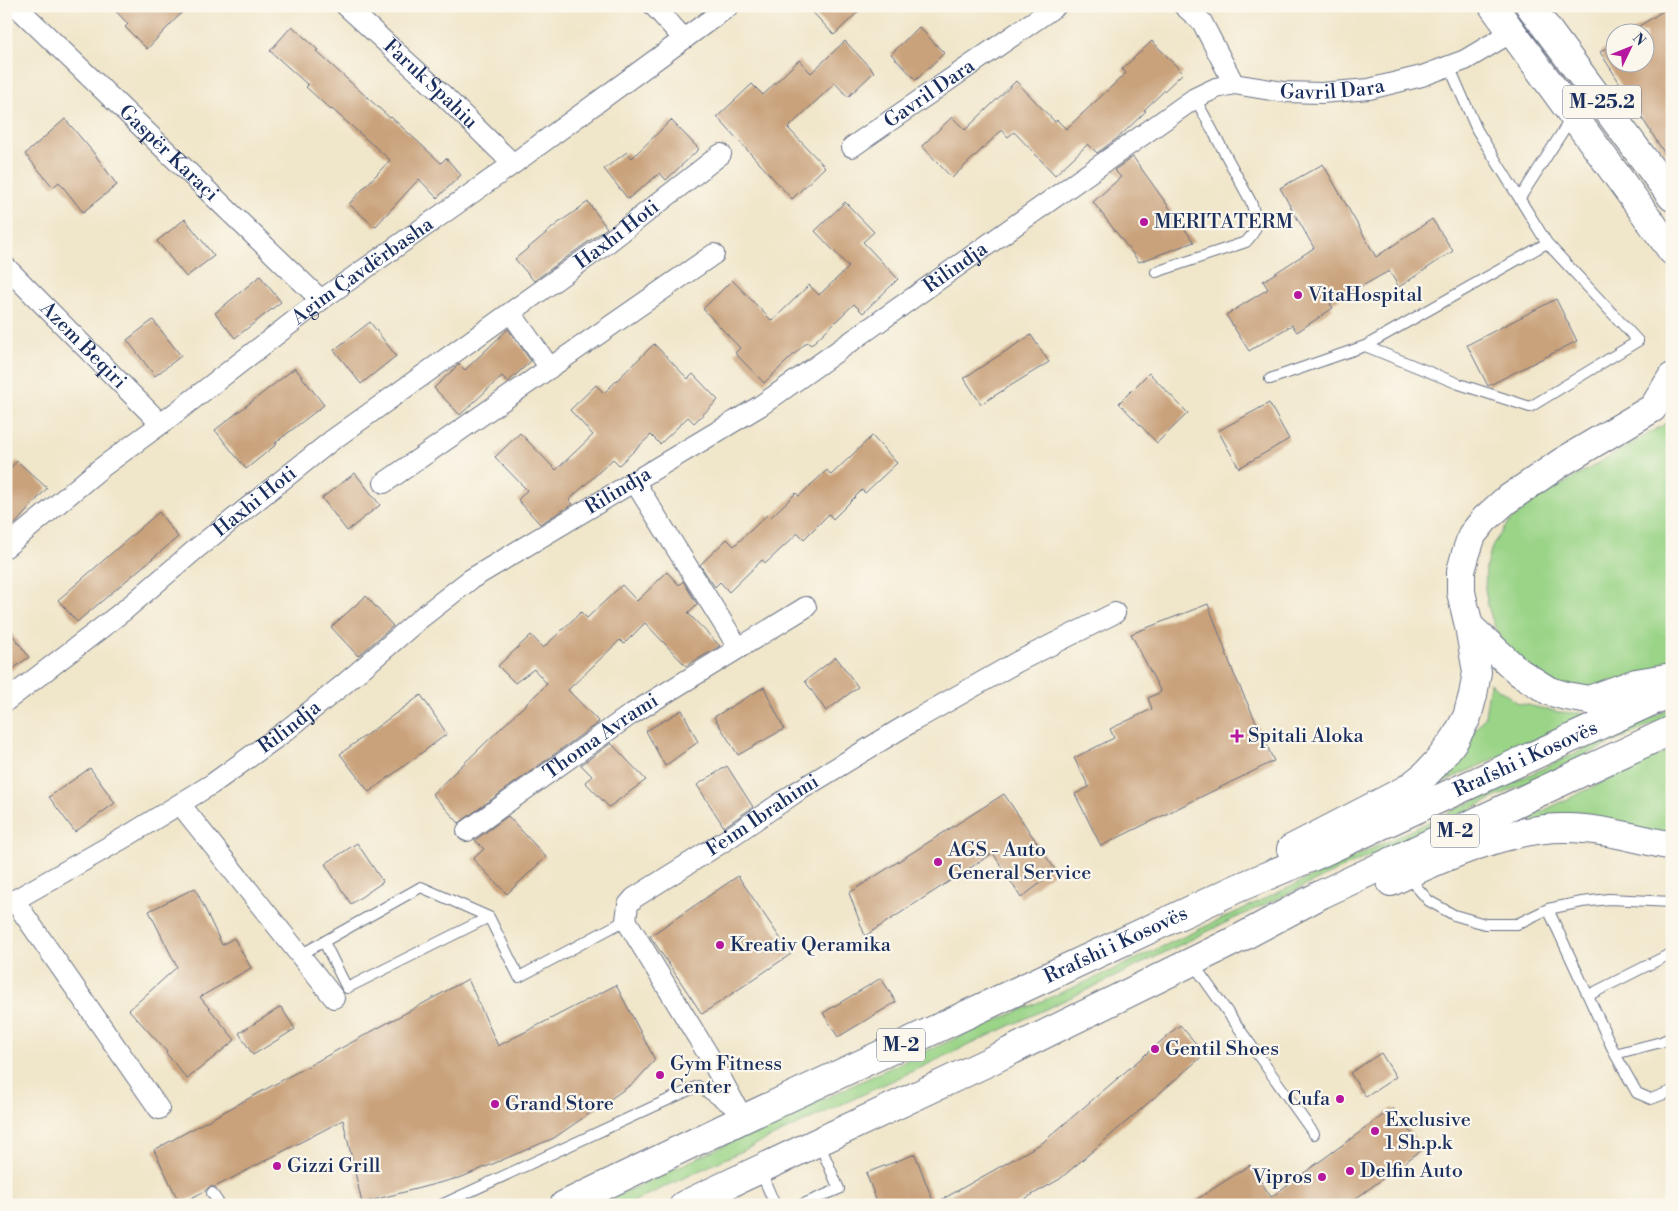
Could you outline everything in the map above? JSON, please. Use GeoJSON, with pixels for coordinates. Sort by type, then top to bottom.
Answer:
{"type":"FeatureCollection","features":[{"type":"Feature","properties":{"kind":"main road","name":"M-25.2"},"geometry":{"type":"LineString","coordinates":[[1493,6],[1572,116]]}},
{"type":"Feature","properties":{"kind":"main road","name":"M-25.2"},"geometry":{"type":"LineString","coordinates":[[1530,6],[1670,191]]}},
{"type":"Feature","properties":{"kind":"main road"},"geometry":{"type":"LineString","coordinates":[[1572,116],[1672,251]]}},
{"type":"Feature","properties":{"kind":"main road"},"geometry":{"type":"LineString","coordinates":[[1238,888],[1272,861],[1296,846],[1407,789],[1440,759],[1455,739],[1467,717],[1477,672],[1461,592],[1462,571],[1472,535],[1505,501],[1562,462],[1662,408],[1672,376]]}},
{"type":"Feature","properties":{"kind":"main road"},"geometry":{"type":"LineString","coordinates":[[1469,626],[1527,677],[1549,691],[1566,696],[1590,700],[1636,683],[1672,677]]}},
{"type":"Feature","properties":{"kind":"main road","name":"Rrafshi i Kosovës"},"geometry":{"type":"LineString","coordinates":[[564,1205],[743,1119],[1238,888],[1330,849],[1672,692]]}},
{"type":"Feature","properties":{"kind":"main road","name":"Rrafshi i Kosovës"},"geometry":{"type":"LineString","coordinates":[[692,1203],[1240,938],[1330,890],[1672,730]]}},
{"type":"Feature","properties":{"kind":"main road"},"geometry":{"type":"LineString","coordinates":[[1240,938],[1318,914],[1478,845],[1532,832],[1565,828],[1595,830],[1672,846]]}},
{"type":"Feature","properties":{"kind":"street","name":"Gaspër Karaçi"},"geometry":{"type":"LineString","coordinates":[[16,6],[321,300]]}},
{"type":"Feature","properties":{"kind":"street","name":"Faruk Spahiu"},"geometry":{"type":"LineString","coordinates":[[346,6],[442,93],[513,164]]}},
{"type":"Feature","properties":{"kind":"street"},"geometry":{"type":"LineString","coordinates":[[654,6],[684,39]]}},
{"type":"Feature","properties":{"kind":"street","name":"Agim Çavdërbasha"},"geometry":{"type":"LineString","coordinates":[[6,547],[101,468],[321,300],[513,164],[729,6]]}},
{"type":"Feature","properties":{"kind":"street","name":"Gavril Dara"},"geometry":{"type":"LineString","coordinates":[[852,147],[1056,6]]}},
{"type":"Feature","properties":{"kind":"street"},"geometry":{"type":"LineString","coordinates":[[1184,6],[1202,22],[1234,84]]}},
{"type":"Feature","properties":{"kind":"street","name":"Gavril Dara"},"geometry":{"type":"LineString","coordinates":[[1234,84],[1284,92],[1321,93],[1370,89],[1422,76],[1464,60],[1512,32]]}},
{"type":"Feature","properties":{"kind":"street","name":"Rilindja"},"geometry":{"type":"LineString","coordinates":[[10,902],[129,835],[212,784],[283,733],[422,617],[472,579],[760,406],[1195,98],[1216,88],[1234,84]]}},
{"type":"Feature","properties":{"kind":"street","name":"Haxhi Hoti"},"geometry":{"type":"LineString","coordinates":[[6,701],[126,609],[196,549],[331,442],[606,244],[721,154]]}},
{"type":"Feature","properties":{"kind":"street"},"geometry":{"type":"LineString","coordinates":[[384,483],[714,254]]}},
{"type":"Feature","properties":{"kind":"street","name":"Azem Beqiri"},"geometry":{"type":"LineString","coordinates":[[6,267],[161,424]]}},
{"type":"Feature","properties":{"kind":"street"},"geometry":{"type":"LineString","coordinates":[[511,314],[550,368]]}},
{"type":"Feature","properties":{"kind":"street"},"geometry":{"type":"LineString","coordinates":[[634,481],[738,647]]}},
{"type":"Feature","properties":{"kind":"street","name":"Thoma Avrami"},"geometry":{"type":"LineString","coordinates":[[467,831],[630,715],[806,607]]}},
{"type":"Feature","properties":{"kind":"street","name":"Feim Ibrahimi"},"geometry":{"type":"LineString","coordinates":[[626,920],[628,906],[634,898],[726,840],[795,793],[915,720],[1017,662],[1115,613]]}},
{"type":"Feature","properties":{"kind":"street"},"geometry":{"type":"LineString","coordinates":[[180,804],[334,998]]}},
{"type":"Feature","properties":{"kind":"street"},"geometry":{"type":"LineString","coordinates":[[10,902],[159,1109]]}},
{"type":"Feature","properties":{"kind":"street"},"geometry":{"type":"LineString","coordinates":[[626,920],[709,1056],[743,1119]]}},
{"type":"Feature","properties":{"kind":"lane"},"geometry":{"type":"LineString","coordinates":[[1364,346],[1459,384],[1530,407],[1638,341],[1547,243],[1477,130],[1449,66]]}},
{"type":"Feature","properties":{"kind":"lane"},"geometry":{"type":"LineString","coordinates":[[1156,272],[1246,242],[1255,232],[1257,221],[1251,202],[1195,98]]}},
{"type":"Feature","properties":{"kind":"lane"},"geometry":{"type":"LineString","coordinates":[[1520,198],[1572,116]]}},
{"type":"Feature","properties":{"kind":"lane"},"geometry":{"type":"LineString","coordinates":[[1270,379],[1364,346],[1547,243]]}},
{"type":"Feature","properties":{"kind":"lane"},"geometry":{"type":"LineString","coordinates":[[1406,875],[1429,901],[1454,915],[1485,924],[1517,924],[1548,909],[1582,902],[1609,899],[1672,902]]}},
{"type":"Feature","properties":{"kind":"lane"},"geometry":{"type":"LineString","coordinates":[[300,955],[421,887],[489,917],[519,977],[626,920]]}},
{"type":"Feature","properties":{"kind":"lane"},"geometry":{"type":"LineString","coordinates":[[1548,909],[1616,1054],[1637,1093],[1651,1099],[1672,1090]]}},
{"type":"Feature","properties":{"kind":"lane"},"geometry":{"type":"LineString","coordinates":[[324,942],[347,988],[489,917]]}},
{"type":"Feature","properties":{"kind":"lane"},"geometry":{"type":"LineString","coordinates":[[1589,995],[1672,953]]}},
{"type":"Feature","properties":{"kind":"lane"},"geometry":{"type":"LineString","coordinates":[[1192,961],[1314,1134]]}},
{"type":"Feature","properties":{"kind":"lane"},"geometry":{"type":"LineString","coordinates":[[1616,1054],[1661,1042],[1672,1037]]}},
{"type":"Feature","properties":{"kind":"lane"},"geometry":{"type":"LineString","coordinates":[[441,1205],[698,1086],[743,1119]]}},
{"type":"Feature","properties":{"kind":"lane"},"geometry":{"type":"LineString","coordinates":[[801,1205],[839,1189],[819,1141]]}},
{"type":"Feature","properties":{"kind":"lane"},"geometry":{"type":"LineString","coordinates":[[760,1169],[775,1205]]}},
{"type":"Feature","properties":{"kind":"lane"},"geometry":{"type":"LineString","coordinates":[[212,1193],[220,1205]]}},
{"type":"Feature","properties":{"kind":"green space"},"geometry":{"type":"Polygon","coordinates":[[[1672,420],[1672,665],[1569,693],[1507,652],[1493,622],[1485,589],[1486,566],[1493,544],[1509,522],[1536,500],[1672,420]]]}},
{"type":"Feature","properties":{"kind":"green space"},"geometry":{"type":"Polygon","coordinates":[[[1490,683],[1518,703],[1559,712],[1593,714],[1421,792],[1456,758],[1485,716],[1490,683]]]}},
{"type":"Feature","properties":{"kind":"green space"},"geometry":{"type":"Polygon","coordinates":[[[1672,708],[1672,715],[626,1205],[597,1205],[922,1053],[1104,974],[1672,708]]]}},
{"type":"Feature","properties":{"kind":"green space"},"geometry":{"type":"Polygon","coordinates":[[[1672,749],[1672,780],[1667,802],[1672,817],[1672,835],[1524,820],[1672,749]]]}},
{"type":"Feature","properties":{"kind":"building"},"geometry":{"type":"Polygon","coordinates":[[[111,6],[188,6],[147,49],[125,27],[128,24],[111,6]]]}},
{"type":"Feature","properties":{"kind":"building"},"geometry":{"type":"Polygon","coordinates":[[[807,6],[864,6],[834,35],[807,6]]]}},
{"type":"Feature","properties":{"kind":"building"},"geometry":{"type":"Polygon","coordinates":[[[1672,6],[1672,165],[1613,72],[1656,72],[1656,22],[1646,22],[1672,6]]]}},
{"type":"Feature","properties":{"kind":"building"},"geometry":{"type":"Polygon","coordinates":[[[292,26],[318,50],[316,51],[441,163],[446,158],[461,175],[437,198],[419,179],[375,227],[349,204],[390,160],[331,110],[306,87],[308,85],[270,51],[292,26]]]}},
{"type":"Feature","properties":{"kind":"building"},"geometry":{"type":"Polygon","coordinates":[[[919,27],[944,53],[916,80],[891,54],[919,27]]]}},
{"type":"Feature","properties":{"kind":"building"},"geometry":{"type":"Polygon","coordinates":[[[845,41],[874,72],[848,97],[835,83],[788,128],[825,167],[792,199],[717,117],[752,84],[763,95],[799,60],[811,73],[845,41]]]}},
{"type":"Feature","properties":{"kind":"building"},"geometry":{"type":"Polygon","coordinates":[[[1152,41],[1183,73],[1119,137],[1097,153],[1088,144],[1055,175],[1014,132],[1008,137],[1002,130],[952,178],[922,146],[952,117],[965,130],[1016,81],[1055,122],[1057,120],[1066,129],[1126,73],[1122,69],[1152,41]]]}},
{"type":"Feature","properties":{"kind":"building"},"geometry":{"type":"Polygon","coordinates":[[[1606,48],[1606,61],[1600,52],[1606,48]]]}},
{"type":"Feature","properties":{"kind":"building"},"geometry":{"type":"Polygon","coordinates":[[[65,119],[93,152],[117,185],[83,212],[59,182],[53,187],[25,154],[65,119]]]}},
{"type":"Feature","properties":{"kind":"building"},"geometry":{"type":"Polygon","coordinates":[[[671,120],[699,149],[666,180],[660,173],[628,199],[604,169],[627,152],[632,158],[671,120]]]}},
{"type":"Feature","properties":{"kind":"building","name":"MERITATERM"},"geometry":{"type":"Polygon","coordinates":[[[1133,157],[1194,242],[1139,262],[1093,202],[1121,177],[1114,170],[1133,157]]]}},
{"type":"Feature","properties":{"kind":"building"},"geometry":{"type":"Polygon","coordinates":[[[1323,164],[1376,257],[1432,219],[1453,251],[1399,287],[1389,271],[1330,304],[1333,308],[1297,332],[1292,325],[1249,351],[1226,315],[1268,289],[1263,281],[1314,248],[1280,188],[1323,164]]]}},
{"type":"Feature","properties":{"kind":"building"},"geometry":{"type":"Polygon","coordinates":[[[588,202],[607,228],[534,281],[515,259],[557,224],[588,202]]]}},
{"type":"Feature","properties":{"kind":"building"},"geometry":{"type":"Polygon","coordinates":[[[845,202],[874,232],[863,242],[898,279],[863,313],[854,304],[811,345],[807,342],[764,383],[735,353],[740,348],[703,309],[732,280],[772,321],[809,285],[819,295],[849,267],[815,231],[845,202]]]}},
{"type":"Feature","properties":{"kind":"building"},"geometry":{"type":"Polygon","coordinates":[[[185,219],[214,256],[186,277],[157,241],[185,219]]]}},
{"type":"Feature","properties":{"kind":"building"},"geometry":{"type":"Polygon","coordinates":[[[260,276],[281,302],[235,338],[215,313],[260,276]]]}},
{"type":"Feature","properties":{"kind":"building"},"geometry":{"type":"Polygon","coordinates":[[[1556,299],[1577,341],[1488,386],[1467,345],[1556,299]]]}},
{"type":"Feature","properties":{"kind":"building"},"geometry":{"type":"Polygon","coordinates":[[[153,320],[181,356],[155,376],[127,340],[153,320]]]}},
{"type":"Feature","properties":{"kind":"building"},"geometry":{"type":"Polygon","coordinates":[[[370,322],[396,356],[361,384],[334,350],[370,322]]]}},
{"type":"Feature","properties":{"kind":"building"},"geometry":{"type":"Polygon","coordinates":[[[508,329],[531,361],[508,382],[502,376],[460,415],[434,388],[459,364],[465,370],[508,329]]]}},
{"type":"Feature","properties":{"kind":"building"},"geometry":{"type":"Polygon","coordinates":[[[1031,335],[1049,362],[981,404],[964,378],[1031,335]]]}},
{"type":"Feature","properties":{"kind":"building"},"geometry":{"type":"Polygon","coordinates":[[[654,344],[688,379],[693,374],[718,400],[694,423],[688,417],[660,444],[651,435],[619,465],[613,459],[569,500],[573,504],[540,524],[518,500],[527,490],[495,457],[520,433],[556,470],[593,435],[570,410],[596,385],[604,393],[654,344]]]}},
{"type":"Feature","properties":{"kind":"building"},"geometry":{"type":"Polygon","coordinates":[[[295,368],[324,405],[275,443],[277,444],[246,469],[215,430],[295,368]]]}},
{"type":"Feature","properties":{"kind":"building"},"geometry":{"type":"Polygon","coordinates":[[[1149,373],[1188,413],[1157,443],[1119,403],[1149,373]]]}},
{"type":"Feature","properties":{"kind":"building"},"geometry":{"type":"Polygon","coordinates":[[[1269,403],[1289,439],[1239,468],[1218,431],[1269,403]]]}},
{"type":"Feature","properties":{"kind":"building"},"geometry":{"type":"Polygon","coordinates":[[[872,436],[897,463],[865,493],[862,490],[833,519],[829,514],[804,539],[798,533],[766,563],[762,560],[729,592],[720,582],[715,587],[700,565],[727,539],[734,546],[767,515],[770,518],[796,493],[799,496],[827,470],[831,475],[872,436]]]}},
{"type":"Feature","properties":{"kind":"building"},"geometry":{"type":"Polygon","coordinates":[[[17,461],[47,488],[17,522],[6,531],[6,473],[17,461]]]}},
{"type":"Feature","properties":{"kind":"building"},"geometry":{"type":"Polygon","coordinates":[[[355,473],[380,505],[347,531],[322,498],[355,473]]]}},
{"type":"Feature","properties":{"kind":"building"},"geometry":{"type":"Polygon","coordinates":[[[159,512],[178,537],[77,622],[58,600],[159,512]]]}},
{"type":"Feature","properties":{"kind":"building"},"geometry":{"type":"Polygon","coordinates":[[[667,572],[679,585],[683,581],[697,604],[688,613],[720,646],[686,666],[645,623],[624,644],[620,640],[568,690],[599,722],[459,823],[432,794],[547,684],[534,669],[515,683],[498,666],[531,635],[543,648],[581,612],[587,618],[622,585],[637,601],[667,572]]]}},
{"type":"Feature","properties":{"kind":"building"},"geometry":{"type":"Polygon","coordinates":[[[366,596],[393,626],[358,656],[331,627],[366,596]]]}},
{"type":"Feature","properties":{"kind":"building"},"geometry":{"type":"Polygon","coordinates":[[[1208,604],[1234,674],[1274,761],[1101,846],[1075,794],[1089,787],[1074,758],[1114,738],[1110,729],[1152,709],[1148,698],[1161,692],[1131,634],[1208,604]]]}},
{"type":"Feature","properties":{"kind":"building"},"geometry":{"type":"Polygon","coordinates":[[[6,626],[29,657],[6,674],[6,626]]]}},
{"type":"Feature","properties":{"kind":"building"},"geometry":{"type":"Polygon","coordinates":[[[836,657],[858,687],[826,711],[805,681],[836,657]]]}},
{"type":"Feature","properties":{"kind":"building"},"geometry":{"type":"Polygon","coordinates":[[[764,687],[784,729],[738,755],[714,717],[764,687]]]}},
{"type":"Feature","properties":{"kind":"building"},"geometry":{"type":"Polygon","coordinates":[[[421,695],[447,734],[369,792],[340,754],[421,695]]]}},
{"type":"Feature","properties":{"kind":"building"},"geometry":{"type":"Polygon","coordinates":[[[682,710],[698,742],[665,766],[646,731],[682,710]]]}},
{"type":"Feature","properties":{"kind":"building"},"geometry":{"type":"Polygon","coordinates":[[[611,743],[646,780],[609,807],[585,782],[592,776],[581,765],[611,743]]]}},
{"type":"Feature","properties":{"kind":"building"},"geometry":{"type":"Polygon","coordinates":[[[727,766],[753,807],[724,827],[697,785],[727,766]]]}},
{"type":"Feature","properties":{"kind":"building"},"geometry":{"type":"Polygon","coordinates":[[[90,768],[115,803],[75,832],[49,797],[90,768]]]}},
{"type":"Feature","properties":{"kind":"building","name":"AGS - Auto General Service"},"geometry":{"type":"Polygon","coordinates":[[[1004,794],[1056,871],[1021,898],[993,853],[865,936],[849,893],[1004,794]]]}},
{"type":"Feature","properties":{"kind":"building"},"geometry":{"type":"Polygon","coordinates":[[[508,816],[546,857],[507,894],[473,859],[484,849],[475,840],[508,816]]]}},
{"type":"Feature","properties":{"kind":"building"},"geometry":{"type":"Polygon","coordinates":[[[357,843],[383,882],[351,904],[325,864],[357,843]]]}},
{"type":"Feature","properties":{"kind":"building","name":"Kreativ Qeramika"},"geometry":{"type":"Polygon","coordinates":[[[738,876],[791,954],[702,1014],[650,936],[738,876]]]}},
{"type":"Feature","properties":{"kind":"building"},"geometry":{"type":"Polygon","coordinates":[[[195,888],[222,945],[234,938],[251,968],[200,997],[235,1040],[187,1079],[167,1052],[129,1010],[177,967],[149,911],[195,888]]]}},
{"type":"Feature","properties":{"kind":"building"},"geometry":{"type":"Polygon","coordinates":[[[881,978],[896,1002],[838,1037],[823,1013],[881,978]]]}},
{"type":"Feature","properties":{"kind":"building"},"geometry":{"type":"Polygon","coordinates":[[[468,979],[498,1046],[616,985],[655,1060],[635,1082],[554,1138],[462,1177],[362,1203],[343,1120],[215,1187],[209,1187],[180,1204],[154,1150],[468,979]]]}},
{"type":"Feature","properties":{"kind":"building"},"geometry":{"type":"Polygon","coordinates":[[[281,1007],[295,1029],[253,1055],[239,1033],[281,1007]]]}},
{"type":"Feature","properties":{"kind":"building"},"geometry":{"type":"Polygon","coordinates":[[[1180,1025],[1205,1054],[1060,1179],[1014,1205],[878,1205],[866,1173],[915,1154],[934,1204],[1042,1143],[1180,1025]]]}},
{"type":"Feature","properties":{"kind":"building"},"geometry":{"type":"Polygon","coordinates":[[[1381,1053],[1396,1077],[1366,1097],[1350,1073],[1381,1053]]]}},
{"type":"Feature","properties":{"kind":"building","name":"Delfin Auto"},"geometry":{"type":"Polygon","coordinates":[[[1393,1108],[1423,1149],[1347,1205],[1188,1205],[1250,1165],[1271,1197],[1393,1108]]]}},
{"type":"Feature","properties":{"kind":"place","name":"MERITATERM"},"geometry":{"type":"Point","coordinates":[1144,222]}},
{"type":"Feature","properties":{"kind":"place","name":"VitaHospital"},"geometry":{"type":"Point","coordinates":[1298,295]}},
{"type":"Feature","properties":{"kind":"place","name":"Spitali Aloka"},"geometry":{"type":"Point","coordinates":[1237,736]}},
{"type":"Feature","properties":{"kind":"place","name":"AGS - Auto General Service"},"geometry":{"type":"Point","coordinates":[938,862]}},
{"type":"Feature","properties":{"kind":"place","name":"Kreativ Qeramika"},"geometry":{"type":"Point","coordinates":[720,945]}},
{"type":"Feature","properties":{"kind":"place","name":"Gentil Shoes"},"geometry":{"type":"Point","coordinates":[1155,1049]}},
{"type":"Feature","properties":{"kind":"place","name":"Gym Fitness Center"},"geometry":{"type":"Point","coordinates":[660,1075]}},
{"type":"Feature","properties":{"kind":"place","name":"Cufa"},"geometry":{"type":"Point","coordinates":[1340,1099]}},
{"type":"Feature","properties":{"kind":"place","name":"Grand Store"},"geometry":{"type":"Point","coordinates":[495,1104]}},
{"type":"Feature","properties":{"kind":"place","name":"Exclusive 1 Sh.p.k"},"geometry":{"type":"Point","coordinates":[1375,1131]}},
{"type":"Feature","properties":{"kind":"place","name":"Gizzi Grill"},"geometry":{"type":"Point","coordinates":[277,1166]}},
{"type":"Feature","properties":{"kind":"place","name":"Delfin Auto"},"geometry":{"type":"Point","coordinates":[1350,1171]}},
{"type":"Feature","properties":{"kind":"place","name":"Vipros"},"geometry":{"type":"Point","coordinates":[1322,1177]}}]}
